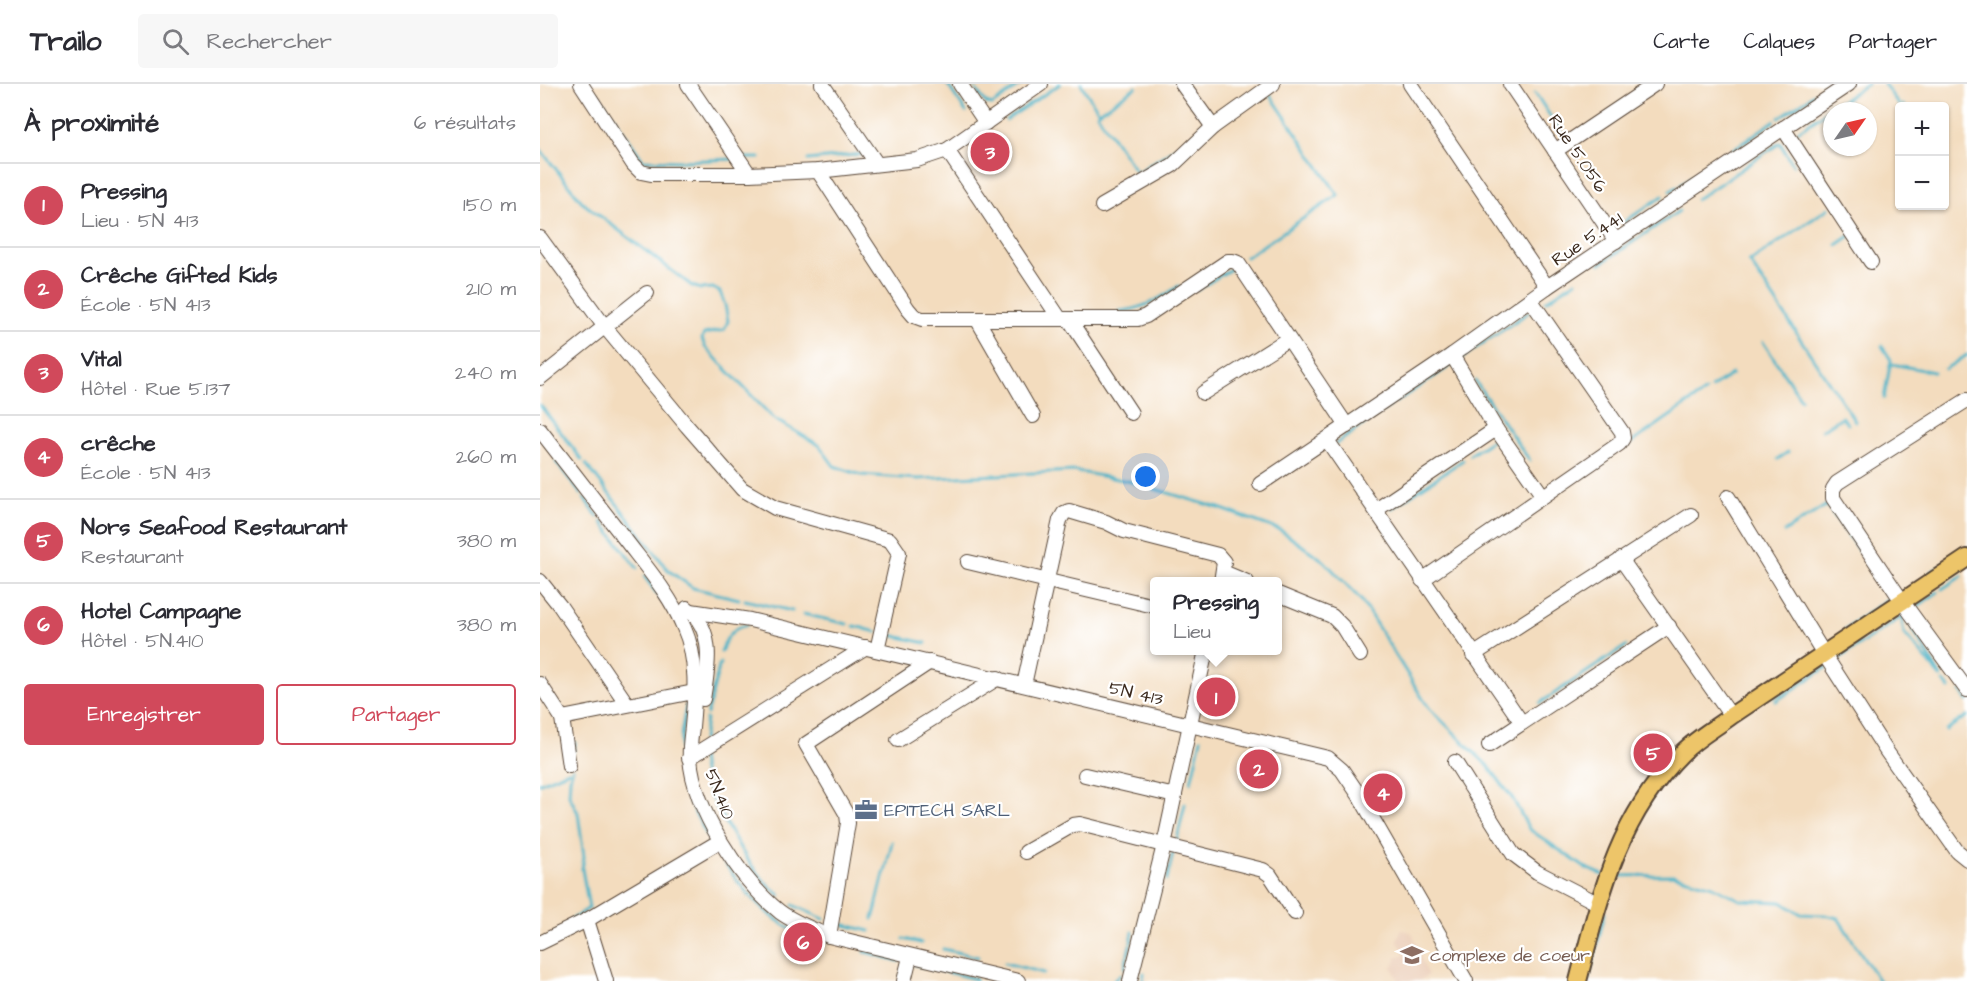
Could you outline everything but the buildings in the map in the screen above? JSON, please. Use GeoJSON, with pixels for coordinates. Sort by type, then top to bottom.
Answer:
{"type":"FeatureCollection","features":[{"type":"Feature","properties":{"kind":"main road"},"geometry":{"type":"LineString","coordinates":[[1578,981],[1604,885],[1616,852],[1644,799],[1660,777],[1684,751],[1731,716],[1967,558]]}},
{"type":"Feature","properties":{"kind":"street"},"geometry":{"type":"LineString","coordinates":[[599,84],[584,88],[633,164],[641,171],[651,174],[818,171],[917,160],[947,150],[1041,84]]}},
{"type":"Feature","properties":{"kind":"street"},"geometry":{"type":"LineString","coordinates":[[688,84],[749,174]]}},
{"type":"Feature","properties":{"kind":"street"},"geometry":{"type":"LineString","coordinates":[[822,84],[877,164]]}},
{"type":"Feature","properties":{"kind":"street"},"geometry":{"type":"LineString","coordinates":[[960,84],[986,123]]}},
{"type":"Feature","properties":{"kind":"street"},"geometry":{"type":"LineString","coordinates":[[1182,84],[1213,127]]}},
{"type":"Feature","properties":{"kind":"street"},"geometry":{"type":"LineString","coordinates":[[1102,206],[1173,165],[1213,127],[1273,84]]}},
{"type":"Feature","properties":{"kind":"street"},"geometry":{"type":"LineString","coordinates":[[1410,84],[1547,286]]}},
{"type":"Feature","properties":{"kind":"street","name":"Rue 5.056"},"geometry":{"type":"LineString","coordinates":[[1510,84],[1616,242]]}},
{"type":"Feature","properties":{"kind":"street","name":"Rue 5.441"},"geometry":{"type":"LineString","coordinates":[[1260,484],[1452,355],[1547,286],[1849,84]]}},
{"type":"Feature","properties":{"kind":"street"},"geometry":{"type":"LineString","coordinates":[[1555,152],[1650,85]]}},
{"type":"Feature","properties":{"kind":"street"},"geometry":{"type":"LineString","coordinates":[[1784,128],[1871,262]]}},
{"type":"Feature","properties":{"kind":"street"},"geometry":{"type":"LineString","coordinates":[[947,150],[1131,413]]}},
{"type":"Feature","properties":{"kind":"street"},"geometry":{"type":"LineString","coordinates":[[818,171],[908,309],[922,319],[1138,319],[1146,316],[1228,261],[1238,263],[1347,426]]}},
{"type":"Feature","properties":{"kind":"street"},"geometry":{"type":"LineString","coordinates":[[540,238],[605,327],[742,489],[775,508],[890,540],[899,554],[872,649],[690,753]]}},
{"type":"Feature","properties":{"kind":"street"},"geometry":{"type":"LineString","coordinates":[[540,378],[647,293]]}},
{"type":"Feature","properties":{"kind":"street"},"geometry":{"type":"LineString","coordinates":[[1422,580],[1620,444],[1623,438],[1622,432],[1530,299]]}},
{"type":"Feature","properties":{"kind":"street"},"geometry":{"type":"LineString","coordinates":[[977,319],[1033,416]]}},
{"type":"Feature","properties":{"kind":"street"},"geometry":{"type":"LineString","coordinates":[[1203,393],[1288,339]]}},
{"type":"Feature","properties":{"kind":"street"},"geometry":{"type":"LineString","coordinates":[[1452,355],[1496,429],[1543,496]]}},
{"type":"Feature","properties":{"kind":"street"},"geometry":{"type":"LineString","coordinates":[[1967,400],[1837,483],[1833,489],[1833,498],[1902,602],[1967,690]]}},
{"type":"Feature","properties":{"kind":"street"},"geometry":{"type":"LineString","coordinates":[[1376,510],[1496,429]]}},
{"type":"Feature","properties":{"kind":"street","name":"5N.410"},"geometry":{"type":"LineString","coordinates":[[540,430],[685,614],[699,692],[690,753],[693,777],[703,806],[720,841],[763,896],[781,912],[803,926],[829,936],[1018,981]]}},
{"type":"Feature","properties":{"kind":"street"},"geometry":{"type":"LineString","coordinates":[[1327,440],[1522,723]]}},
{"type":"Feature","properties":{"kind":"street"},"geometry":{"type":"LineString","coordinates":[[1728,496],[1824,654],[1887,752],[1957,851],[1967,859]]}},
{"type":"Feature","properties":{"kind":"street"},"geometry":{"type":"LineString","coordinates":[[1024,685],[1060,520],[1064,513],[1069,511],[1106,522],[1124,531],[1218,555],[1224,562],[1222,577]]}},
{"type":"Feature","properties":{"kind":"street"},"geometry":{"type":"LineString","coordinates":[[1473,655],[1691,515]]}},
{"type":"Feature","properties":{"kind":"street"},"geometry":{"type":"LineString","coordinates":[[1621,559],[1731,716]]}},
{"type":"Feature","properties":{"kind":"street"},"geometry":{"type":"LineString","coordinates":[[968,562],[1150,605]]}},
{"type":"Feature","properties":{"kind":"street"},"geometry":{"type":"LineString","coordinates":[[540,581],[560,606],[627,704]]}},
{"type":"Feature","properties":{"kind":"street"},"geometry":{"type":"LineString","coordinates":[[1282,596],[1338,620],[1360,656]]}},
{"type":"Feature","properties":{"kind":"street","name":"5N 413"},"geometry":{"type":"LineString","coordinates":[[685,614],[750,620],[1320,755],[1336,763],[1359,795],[1466,981]]}},
{"type":"Feature","properties":{"kind":"street"},"geometry":{"type":"LineString","coordinates":[[1489,745],[1669,626]]}},
{"type":"Feature","properties":{"kind":"street"},"geometry":{"type":"LineString","coordinates":[[1130,981],[1164,845],[1205,655]]}},
{"type":"Feature","properties":{"kind":"street"},"geometry":{"type":"LineString","coordinates":[[829,936],[848,823],[847,815],[806,744],[930,662]]}},
{"type":"Feature","properties":{"kind":"street"},"geometry":{"type":"LineString","coordinates":[[898,740],[998,678]]}},
{"type":"Feature","properties":{"kind":"street"},"geometry":{"type":"LineString","coordinates":[[540,684],[562,718],[569,766]]}},
{"type":"Feature","properties":{"kind":"street"},"geometry":{"type":"LineString","coordinates":[[562,718],[699,692]]}},
{"type":"Feature","properties":{"kind":"street"},"geometry":{"type":"LineString","coordinates":[[1455,762],[1513,854],[1538,872],[1599,904]]}},
{"type":"Feature","properties":{"kind":"street"},"geometry":{"type":"LineString","coordinates":[[1085,775],[1175,796]]}},
{"type":"Feature","properties":{"kind":"street"},"geometry":{"type":"LineString","coordinates":[[1026,852],[1076,824],[1263,870],[1270,875],[1294,913]]}},
{"type":"Feature","properties":{"kind":"street"},"geometry":{"type":"LineString","coordinates":[[540,943],[587,920],[720,841]]}},
{"type":"Feature","properties":{"kind":"street"},"geometry":{"type":"LineString","coordinates":[[587,920],[606,981]]}},
{"type":"Feature","properties":{"kind":"street"},"geometry":{"type":"LineString","coordinates":[[904,981],[910,957]]}},
{"type":"Feature","properties":{"kind":"shaded area","name":"complexe de coeur"},"geometry":{"type":"Polygon","coordinates":[[[1401,930],[1411,932],[1419,947],[1428,975],[1419,981],[1399,981],[1392,968],[1395,958],[1405,954],[1397,940],[1401,930]]]}},
{"type":"Feature","properties":{"kind":"waterway"},"geometry":{"type":"LineString","coordinates":[[947,84],[966,112]]}},
{"type":"Feature","properties":{"kind":"waterway"},"geometry":{"type":"LineString","coordinates":[[977,91],[986,103],[992,105],[1022,84]]}},
{"type":"Feature","properties":{"kind":"waterway"},"geometry":{"type":"LineString","coordinates":[[1006,120],[1060,84]]}},
{"type":"Feature","properties":{"kind":"waterway"},"geometry":{"type":"LineString","coordinates":[[1081,84],[1099,112],[1097,114],[1137,173],[1175,148]]}},
{"type":"Feature","properties":{"kind":"waterway"},"geometry":{"type":"LineString","coordinates":[[1798,131],[1867,84]]}},
{"type":"Feature","properties":{"kind":"waterway"},"geometry":{"type":"LineString","coordinates":[[1884,84],[1897,102]]}},
{"type":"Feature","properties":{"kind":"waterway"},"geometry":{"type":"LineString","coordinates":[[1099,112],[1136,87]]}},
{"type":"Feature","properties":{"kind":"waterway"},"geometry":{"type":"LineString","coordinates":[[597,93],[643,160],[734,159]]}},
{"type":"Feature","properties":{"kind":"waterway"},"geometry":{"type":"LineString","coordinates":[[1246,257],[1338,195],[1269,93]]}},
{"type":"Feature","properties":{"kind":"waterway"},"geometry":{"type":"LineString","coordinates":[[1535,93],[1564,137]]}},
{"type":"Feature","properties":{"kind":"waterway"},"geometry":{"type":"LineString","coordinates":[[1806,100],[1814,94]]}},
{"type":"Feature","properties":{"kind":"waterway"},"geometry":{"type":"LineString","coordinates":[[1779,118],[1804,101]]}},
{"type":"Feature","properties":{"kind":"waterway"},"geometry":{"type":"LineString","coordinates":[[1732,150],[1774,121]]}},
{"type":"Feature","properties":{"kind":"waterway"},"geometry":{"type":"LineString","coordinates":[[1754,160],[1780,143],[1793,165]]}},
{"type":"Feature","properties":{"kind":"waterway"},"geometry":{"type":"LineString","coordinates":[[540,149],[583,203],[692,286],[701,289],[713,288],[720,292],[728,321],[724,330],[704,334],[702,339],[705,347],[774,419],[819,445],[834,466],[861,475],[918,479],[1074,471],[1128,481],[1219,508],[1280,530],[1324,561],[1361,600],[1430,709],[1489,767],[1513,799],[1529,829],[1584,867],[1603,875]]}},
{"type":"Feature","properties":{"kind":"waterway"},"geometry":{"type":"LineString","coordinates":[[1681,184],[1727,153]]}},
{"type":"Feature","properties":{"kind":"waterway"},"geometry":{"type":"LineString","coordinates":[[808,160],[863,154]]}},
{"type":"Feature","properties":{"kind":"waterway"},"geometry":{"type":"LineString","coordinates":[[744,158],[760,158]]}},
{"type":"Feature","properties":{"kind":"waterway"},"geometry":{"type":"LineString","coordinates":[[1706,193],[1752,162]]}},
{"type":"Feature","properties":{"kind":"waterway"},"geometry":{"type":"LineString","coordinates":[[1670,191],[1677,187]]}},
{"type":"Feature","properties":{"kind":"waterway"},"geometry":{"type":"LineString","coordinates":[[1696,199],[1704,194]]}},
{"type":"Feature","properties":{"kind":"waterway"},"geometry":{"type":"LineString","coordinates":[[1624,222],[1663,196]]}},
{"type":"Feature","properties":{"kind":"waterway"},"geometry":{"type":"LineString","coordinates":[[1751,261],[1829,208]]}},
{"type":"Feature","properties":{"kind":"waterway"},"geometry":{"type":"LineString","coordinates":[[1666,220],[1679,211]]}},
{"type":"Feature","properties":{"kind":"waterway"},"geometry":{"type":"LineString","coordinates":[[1612,256],[1664,221]]}},
{"type":"Feature","properties":{"kind":"waterway"},"geometry":{"type":"LineString","coordinates":[[1837,245],[1850,236]]}},
{"type":"Feature","properties":{"kind":"waterway"},"geometry":{"type":"LineString","coordinates":[[1600,264],[1609,258]]}},
{"type":"Feature","properties":{"kind":"waterway"},"geometry":{"type":"LineString","coordinates":[[1749,261],[1796,332]]}},
{"type":"Feature","properties":{"kind":"waterway"},"geometry":{"type":"LineString","coordinates":[[1197,290],[1234,267]]}},
{"type":"Feature","properties":{"kind":"waterway"},"geometry":{"type":"LineString","coordinates":[[1546,301],[1576,281]]}},
{"type":"Feature","properties":{"kind":"waterway"},"geometry":{"type":"LineString","coordinates":[[1120,311],[1151,303],[1179,286]]}},
{"type":"Feature","properties":{"kind":"waterway"},"geometry":{"type":"LineString","coordinates":[[1461,360],[1529,312]]}},
{"type":"Feature","properties":{"kind":"waterway"},"geometry":{"type":"LineString","coordinates":[[1797,334],[1830,384]]}},
{"type":"Feature","properties":{"kind":"waterway"},"geometry":{"type":"LineString","coordinates":[[1763,342],[1801,399]]}},
{"type":"Feature","properties":{"kind":"waterway"},"geometry":{"type":"LineString","coordinates":[[1882,346],[1891,360],[1884,398]]}},
{"type":"Feature","properties":{"kind":"waterway"},"geometry":{"type":"LineString","coordinates":[[1945,369],[1967,355]]}},
{"type":"Feature","properties":{"kind":"waterway"},"geometry":{"type":"LineString","coordinates":[[1396,402],[1453,364]]}},
{"type":"Feature","properties":{"kind":"waterway"},"geometry":{"type":"LineString","coordinates":[[1892,364],[1934,372]]}},
{"type":"Feature","properties":{"kind":"waterway"},"geometry":{"type":"LineString","coordinates":[[1711,388],[1732,374]]}},
{"type":"Feature","properties":{"kind":"waterway"},"geometry":{"type":"LineString","coordinates":[[1475,381],[1530,461]]}},
{"type":"Feature","properties":{"kind":"waterway"},"geometry":{"type":"LineString","coordinates":[[1832,386],[1855,421]]}},
{"type":"Feature","properties":{"kind":"waterway"},"geometry":{"type":"LineString","coordinates":[[1624,448],[1706,391]]}},
{"type":"Feature","properties":{"kind":"waterway"},"geometry":{"type":"LineString","coordinates":[[540,405],[582,460]]}},
{"type":"Feature","properties":{"kind":"waterway"},"geometry":{"type":"LineString","coordinates":[[1336,444],[1391,405]]}},
{"type":"Feature","properties":{"kind":"waterway"},"geometry":{"type":"LineString","coordinates":[[1822,430],[1842,417],[1848,424]]}},
{"type":"Feature","properties":{"kind":"waterway"},"geometry":{"type":"LineString","coordinates":[[1470,455],[1494,439]]}},
{"type":"Feature","properties":{"kind":"waterway"},"geometry":{"type":"LineString","coordinates":[[1778,459],[1788,452]]}},
{"type":"Feature","properties":{"kind":"waterway"},"geometry":{"type":"LineString","coordinates":[[1392,508],[1463,460]]}},
{"type":"Feature","properties":{"kind":"waterway"},"geometry":{"type":"LineString","coordinates":[[556,462],[581,494]]}},
{"type":"Feature","properties":{"kind":"waterway"},"geometry":{"type":"LineString","coordinates":[[586,464],[669,571],[693,588],[739,599]]}},
{"type":"Feature","properties":{"kind":"waterway"},"geometry":{"type":"LineString","coordinates":[[584,498],[598,517]]}},
{"type":"Feature","properties":{"kind":"waterway"},"geometry":{"type":"LineString","coordinates":[[1784,532],[1827,505],[1846,532]]}},
{"type":"Feature","properties":{"kind":"waterway"},"geometry":{"type":"LineString","coordinates":[[602,522],[637,568]]}},
{"type":"Feature","properties":{"kind":"waterway"},"geometry":{"type":"LineString","coordinates":[[1848,535],[1861,554]]}},
{"type":"Feature","properties":{"kind":"waterway"},"geometry":{"type":"LineString","coordinates":[[1930,573],[1967,548]]}},
{"type":"Feature","properties":{"kind":"waterway"},"geometry":{"type":"LineString","coordinates":[[644,576],[661,599]]}},
{"type":"Feature","properties":{"kind":"waterway"},"geometry":{"type":"LineString","coordinates":[[1942,589],[1962,576]]}},
{"type":"Feature","properties":{"kind":"waterway"},"geometry":{"type":"LineString","coordinates":[[1915,608],[1938,592]]}},
{"type":"Feature","properties":{"kind":"waterway"},"geometry":{"type":"LineString","coordinates":[[1845,630],[1893,595]]}},
{"type":"Feature","properties":{"kind":"waterway"},"geometry":{"type":"LineString","coordinates":[[745,600],[792,611]]}},
{"type":"Feature","properties":{"kind":"waterway"},"geometry":{"type":"LineString","coordinates":[[803,614],[847,624]]}},
{"type":"Feature","properties":{"kind":"waterway"},"geometry":{"type":"LineString","coordinates":[[1904,615],[1902,623],[1904,633],[1941,677],[1910,624]]}},
{"type":"Feature","properties":{"kind":"waterway"},"geometry":{"type":"LineString","coordinates":[[1840,658],[1903,616]]}},
{"type":"Feature","properties":{"kind":"waterway"},"geometry":{"type":"LineString","coordinates":[[721,652],[730,634],[747,625]]}},
{"type":"Feature","properties":{"kind":"waterway"},"geometry":{"type":"LineString","coordinates":[[854,626],[863,628]]}},
{"type":"Feature","properties":{"kind":"waterway"},"geometry":{"type":"LineString","coordinates":[[865,629],[877,632]]}},
{"type":"Feature","properties":{"kind":"waterway"},"geometry":{"type":"LineString","coordinates":[[886,634],[926,643]]}},
{"type":"Feature","properties":{"kind":"waterway"},"geometry":{"type":"LineString","coordinates":[[1838,654],[1858,641]]}},
{"type":"Feature","properties":{"kind":"waterway"},"geometry":{"type":"LineString","coordinates":[[1540,703],[1626,646]]}},
{"type":"Feature","properties":{"kind":"waterway"},"geometry":{"type":"LineString","coordinates":[[707,714],[720,663]]}},
{"type":"Feature","properties":{"kind":"waterway"},"geometry":{"type":"LineString","coordinates":[[1774,697],[1824,664]]}},
{"type":"Feature","properties":{"kind":"waterway"},"geometry":{"type":"LineString","coordinates":[[1776,701],[1827,667]]}},
{"type":"Feature","properties":{"kind":"waterway"},"geometry":{"type":"LineString","coordinates":[[1944,682],[1950,689]]}},
{"type":"Feature","properties":{"kind":"waterway"},"geometry":{"type":"LineString","coordinates":[[1961,692],[1967,701]]}},
{"type":"Feature","properties":{"kind":"waterway"},"geometry":{"type":"LineString","coordinates":[[687,703],[680,742],[682,774],[691,805],[710,840]]}},
{"type":"Feature","properties":{"kind":"waterway"},"geometry":{"type":"LineString","coordinates":[[1946,730],[1967,716]]}},
{"type":"Feature","properties":{"kind":"waterway"},"geometry":{"type":"LineString","coordinates":[[703,740],[706,719]]}},
{"type":"Feature","properties":{"kind":"waterway"},"geometry":{"type":"LineString","coordinates":[[1191,782],[1201,739]]}},
{"type":"Feature","properties":{"kind":"waterway"},"geometry":{"type":"LineString","coordinates":[[573,752],[575,743]]}},
{"type":"Feature","properties":{"kind":"waterway"},"geometry":{"type":"LineString","coordinates":[[701,756],[702,768],[713,801]]}},
{"type":"Feature","properties":{"kind":"waterway"},"geometry":{"type":"LineString","coordinates":[[568,922],[589,908],[582,869],[584,857],[578,813],[569,795],[573,768]]}},
{"type":"Feature","properties":{"kind":"waterway"},"geometry":{"type":"LineString","coordinates":[[540,783],[569,771]]}},
{"type":"Feature","properties":{"kind":"waterway"},"geometry":{"type":"LineString","coordinates":[[1349,792],[1354,800]]}},
{"type":"Feature","properties":{"kind":"waterway"},"geometry":{"type":"LineString","coordinates":[[1176,844],[1185,804]]}},
{"type":"Feature","properties":{"kind":"waterway"},"geometry":{"type":"LineString","coordinates":[[715,805],[751,865],[780,895]]}},
{"type":"Feature","properties":{"kind":"waterway"},"geometry":{"type":"LineString","coordinates":[[885,872],[892,842]]}},
{"type":"Feature","properties":{"kind":"waterway"},"geometry":{"type":"LineString","coordinates":[[716,850],[749,894],[776,919],[791,929],[826,943]]}},
{"type":"Feature","properties":{"kind":"waterway"},"geometry":{"type":"LineString","coordinates":[[1167,880],[1173,853]]}},
{"type":"Feature","properties":{"kind":"waterway"},"geometry":{"type":"LineString","coordinates":[[877,902],[884,874]]}},
{"type":"Feature","properties":{"kind":"waterway"},"geometry":{"type":"LineString","coordinates":[[1615,876],[1673,875],[1713,886],[1740,900],[1781,902],[1801,914],[1838,918],[1879,981]]}},
{"type":"Feature","properties":{"kind":"waterway"},"geometry":{"type":"LineString","coordinates":[[873,919],[877,904]]}},
{"type":"Feature","properties":{"kind":"waterway"},"geometry":{"type":"LineString","coordinates":[[793,905],[824,919]]}},
{"type":"Feature","properties":{"kind":"waterway"},"geometry":{"type":"LineString","coordinates":[[1588,981],[1605,913]]}},
{"type":"Feature","properties":{"kind":"waterway"},"geometry":{"type":"LineString","coordinates":[[837,923],[870,931]]}},
{"type":"Feature","properties":{"kind":"waterway"},"geometry":{"type":"LineString","coordinates":[[1131,942],[1133,932]]}},
{"type":"Feature","properties":{"kind":"waterway"},"geometry":{"type":"LineString","coordinates":[[904,939],[921,943]]}},
{"type":"Feature","properties":{"kind":"waterway"},"geometry":{"type":"LineString","coordinates":[[1128,954],[1130,945]]}},
{"type":"Feature","properties":{"kind":"waterway"},"geometry":{"type":"LineString","coordinates":[[943,949],[978,957]]}},
{"type":"Feature","properties":{"kind":"waterway"},"geometry":{"type":"LineString","coordinates":[[865,952],[899,961]]}},
{"type":"Feature","properties":{"kind":"waterway"},"geometry":{"type":"LineString","coordinates":[[1125,968],[1127,957]]}},
{"type":"Feature","properties":{"kind":"waterway"},"geometry":{"type":"LineString","coordinates":[[1005,963],[1044,973]]}},
{"type":"Feature","properties":{"kind":"waterway"},"geometry":{"type":"LineString","coordinates":[[913,964],[976,979]]}},
{"type":"Feature","properties":{"kind":"waterway"},"geometry":{"type":"LineString","coordinates":[[1143,981],[1144,973]]}},
{"type":"Feature","properties":{"kind":"waterway"},"geometry":{"type":"LineString","coordinates":[[1114,981],[1121,974]]}},
{"type":"Feature","properties":{"kind":"place","name":"Vital"},"geometry":{"type":"Point","coordinates":[990,152]}},
{"type":"Feature","properties":{"kind":"place","name":"Pressing"},"geometry":{"type":"Point","coordinates":[1216,697]}},
{"type":"Feature","properties":{"kind":"place","name":"Nors Seafood Restaurant"},"geometry":{"type":"Point","coordinates":[1653,753]}},
{"type":"Feature","properties":{"kind":"place","name":"Crêche Gifted Kids"},"geometry":{"type":"Point","coordinates":[1259,769]}},
{"type":"Feature","properties":{"kind":"place","name":"crêche"},"geometry":{"type":"Point","coordinates":[1383,793]}},
{"type":"Feature","properties":{"kind":"place","name":"EPITECH SARL"},"geometry":{"type":"Point","coordinates":[866,810]}},
{"type":"Feature","properties":{"kind":"place","name":"Hotel Campagne"},"geometry":{"type":"Point","coordinates":[803,942]}},
{"type":"Feature","properties":{"kind":"place","name":"complexe de coeur"},"geometry":{"type":"Point","coordinates":[1412,955]}}]}
